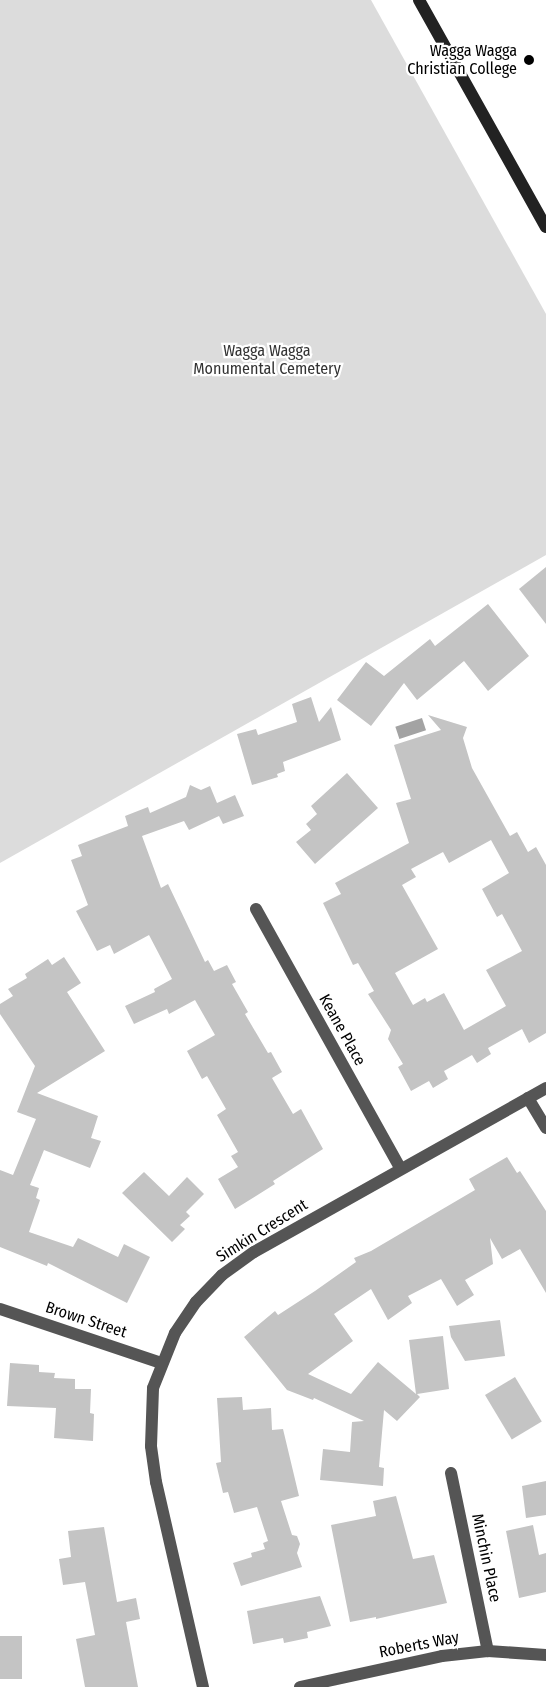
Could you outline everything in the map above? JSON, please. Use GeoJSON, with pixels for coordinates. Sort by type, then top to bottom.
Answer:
{"type":"FeatureCollection","features":[{"type":"Feature","properties":{"kind":"main road"},"geometry":{"type":"LineString","coordinates":[[419,0],[546,227]]}},
{"type":"Feature","properties":{"kind":"street","name":"Keane Place"},"geometry":{"type":"LineString","coordinates":[[256,909],[400,1168]]}},
{"type":"Feature","properties":{"kind":"street","name":"Simkin Crescent"},"geometry":{"type":"LineString","coordinates":[[203,1687],[156,1482],[151,1446],[153,1388],[161,1363],[175,1333],[196,1302],[222,1275],[254,1251],[546,1088]]}},
{"type":"Feature","properties":{"kind":"street"},"geometry":{"type":"LineString","coordinates":[[528,1098],[546,1128]]}},
{"type":"Feature","properties":{"kind":"street","name":"Brown Street"},"geometry":{"type":"LineString","coordinates":[[0,1310],[161,1363]]}},
{"type":"Feature","properties":{"kind":"street","name":"Minchin Place"},"geometry":{"type":"LineString","coordinates":[[452,1473],[488,1650]]}},
{"type":"Feature","properties":{"kind":"street","name":"Roberts Way"},"geometry":{"type":"LineString","coordinates":[[300,1687],[442,1656],[488,1650],[546,1655]]}},
{"type":"Feature","properties":{"kind":"green space","name":"Wagga Wagga Monumental Cemetery"},"geometry":{"type":"Polygon","coordinates":[[[0,0],[371,0],[546,314],[546,555],[0,863],[0,0]]]}},
{"type":"Feature","properties":{"kind":"shaded area"},"geometry":{"type":"Polygon","coordinates":[[[422,718],[426,730],[399,739],[395,727],[422,718]]]}},
{"type":"Feature","properties":{"kind":"building"},"geometry":{"type":"Polygon","coordinates":[[[546,567],[546,624],[519,589],[546,567]]]}},
{"type":"Feature","properties":{"kind":"building"},"geometry":{"type":"Polygon","coordinates":[[[488,604],[529,656],[488,691],[464,661],[417,700],[404,683],[371,726],[337,700],[366,662],[384,676],[430,639],[435,646],[488,604]]]}},
{"type":"Feature","properties":{"kind":"building"},"geometry":{"type":"Polygon","coordinates":[[[311,697],[319,722],[331,707],[341,740],[283,762],[285,771],[277,774],[278,777],[252,785],[237,734],[256,729],[258,735],[297,722],[292,704],[311,697]]]}},
{"type":"Feature","properties":{"kind":"building"},"geometry":{"type":"Polygon","coordinates":[[[428,715],[467,727],[463,738],[472,768],[510,836],[517,832],[528,852],[536,847],[546,865],[546,1033],[529,1043],[522,1029],[488,1048],[491,1054],[477,1063],[472,1055],[444,1071],[448,1079],[433,1088],[429,1081],[411,1091],[398,1067],[403,1064],[388,1039],[391,1030],[368,994],[374,991],[358,963],[353,965],[323,903],[341,894],[335,883],[409,843],[396,803],[411,799],[394,745],[441,730],[428,715]],[[491,840],[449,863],[443,852],[411,869],[416,877],[402,885],[438,949],[395,973],[413,1005],[425,998],[427,1002],[444,993],[464,1030],[506,1006],[486,970],[522,951],[502,914],[497,917],[482,889],[509,873],[491,840]]]}},
{"type":"Feature","properties":{"kind":"building"},"geometry":{"type":"Polygon","coordinates":[[[347,773],[378,808],[315,864],[296,842],[311,830],[306,824],[317,814],[311,806],[347,773]]]}},
{"type":"Feature","properties":{"kind":"building"},"geometry":{"type":"Polygon","coordinates":[[[190,785],[201,790],[210,786],[217,803],[235,795],[244,816],[223,824],[219,816],[189,830],[184,821],[142,836],[161,888],[168,884],[205,962],[208,960],[214,971],[227,965],[236,982],[232,984],[248,1012],[245,1014],[282,1072],[272,1078],[293,1114],[301,1109],[323,1149],[273,1181],[275,1184],[235,1209],[218,1179],[238,1167],[231,1156],[238,1152],[217,1115],[226,1109],[207,1076],[202,1079],[187,1051],[215,1035],[195,1000],[169,1014],[167,1009],[134,1024],[125,1006],[155,992],[154,989],[172,979],[149,935],[114,954],[110,945],[97,951],[76,911],[88,905],[71,860],[82,856],[78,845],[128,826],[125,816],[148,807],[150,813],[186,797],[190,785]]]}},
{"type":"Feature","properties":{"kind":"building"},"geometry":{"type":"Polygon","coordinates":[[[64,957],[81,983],[67,992],[105,1051],[37,1093],[98,1116],[91,1138],[101,1141],[90,1168],[44,1150],[30,1185],[39,1188],[36,1198],[40,1200],[29,1232],[73,1247],[78,1238],[118,1257],[124,1244],[150,1257],[127,1303],[48,1263],[47,1266],[0,1247],[0,1170],[13,1175],[36,1119],[17,1112],[35,1066],[0,1014],[0,1004],[13,996],[8,989],[27,978],[25,974],[48,959],[52,965],[64,957]]]}},
{"type":"Feature","properties":{"kind":"building"},"geometry":{"type":"Polygon","coordinates":[[[507,1157],[517,1173],[520,1171],[546,1211],[546,1293],[520,1249],[502,1259],[490,1238],[493,1264],[465,1280],[474,1295],[457,1306],[441,1279],[408,1296],[412,1303],[388,1320],[371,1289],[334,1314],[353,1341],[308,1374],[351,1394],[378,1362],[416,1394],[409,1340],[443,1336],[449,1389],[417,1394],[420,1397],[397,1421],[384,1410],[379,1467],[384,1468],[383,1486],[320,1480],[323,1449],[350,1452],[352,1422],[364,1421],[314,1398],[313,1400],[287,1390],[244,1337],[275,1311],[278,1315],[356,1262],[354,1258],[371,1251],[475,1190],[469,1179],[507,1157]]]}},
{"type":"Feature","properties":{"kind":"building"},"geometry":{"type":"Polygon","coordinates":[[[144,1172],[169,1196],[187,1177],[204,1194],[186,1212],[190,1216],[180,1225],[185,1229],[172,1242],[122,1193],[144,1172]]]}},
{"type":"Feature","properties":{"kind":"building"},"geometry":{"type":"Polygon","coordinates":[[[500,1320],[505,1356],[465,1361],[451,1337],[449,1326],[500,1320]]]}},
{"type":"Feature","properties":{"kind":"building"},"geometry":{"type":"Polygon","coordinates":[[[10,1363],[39,1365],[39,1372],[55,1373],[54,1378],[75,1379],[75,1389],[91,1389],[90,1413],[94,1414],[93,1441],[54,1438],[56,1408],[7,1406],[10,1363]]]}},
{"type":"Feature","properties":{"kind":"building"},"geometry":{"type":"Polygon","coordinates":[[[515,1377],[542,1422],[512,1440],[485,1395],[515,1377]]]}},
{"type":"Feature","properties":{"kind":"building"},"geometry":{"type":"Polygon","coordinates":[[[242,1397],[243,1410],[271,1408],[272,1430],[283,1429],[299,1496],[281,1501],[292,1535],[297,1536],[300,1544],[297,1553],[302,1567],[241,1586],[233,1563],[252,1557],[251,1553],[265,1549],[263,1543],[268,1541],[257,1507],[234,1513],[228,1492],[223,1493],[216,1463],[221,1462],[217,1398],[242,1397]]]}},
{"type":"Feature","properties":{"kind":"building"},"geometry":{"type":"Polygon","coordinates":[[[546,1481],[546,1515],[526,1518],[522,1486],[546,1481]]]}},
{"type":"Feature","properties":{"kind":"building"},"geometry":{"type":"Polygon","coordinates":[[[396,1496],[413,1559],[434,1555],[447,1603],[376,1619],[376,1617],[350,1622],[331,1525],[376,1516],[373,1501],[396,1496]]]}},
{"type":"Feature","properties":{"kind":"building"},"geometry":{"type":"Polygon","coordinates":[[[533,1525],[539,1555],[546,1553],[546,1592],[519,1598],[506,1531],[533,1525]]]}},
{"type":"Feature","properties":{"kind":"building"},"geometry":{"type":"Polygon","coordinates":[[[104,1527],[117,1602],[136,1598],[140,1619],[126,1622],[138,1687],[85,1687],[76,1639],[95,1635],[85,1582],[63,1585],[59,1559],[71,1557],[68,1531],[104,1527]]]}},
{"type":"Feature","properties":{"kind":"building"},"geometry":{"type":"Polygon","coordinates":[[[320,1596],[331,1626],[307,1632],[308,1638],[284,1643],[283,1638],[253,1644],[247,1611],[320,1596]]]}},
{"type":"Feature","properties":{"kind":"building"},"geometry":{"type":"Polygon","coordinates":[[[0,1636],[22,1636],[22,1679],[0,1679],[0,1636]]]}},
{"type":"Feature","properties":{"kind":"place","name":"Wagga Wagga Christian College"},"geometry":{"type":"Point","coordinates":[529,60]}}]}
